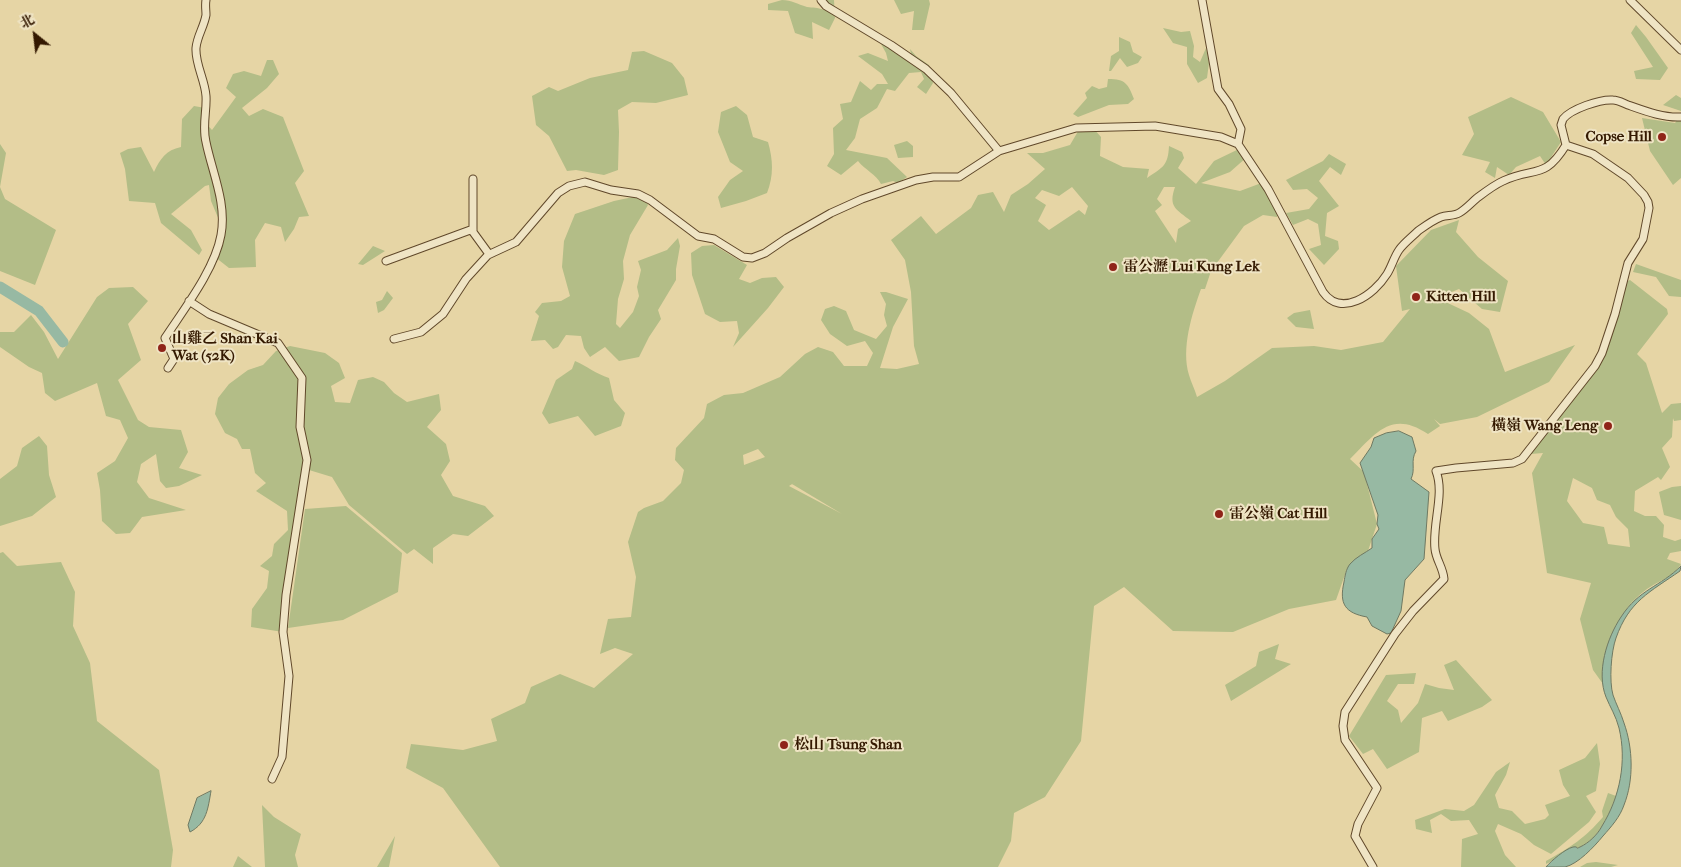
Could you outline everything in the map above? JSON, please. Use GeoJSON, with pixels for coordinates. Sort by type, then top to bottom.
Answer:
{"type":"FeatureCollection","features":[{"type":"Feature","properties":{"kind":"street"},"geometry":{"type":"LineString","coordinates":[[168,368],[174,359],[165,338],[215,257],[222,226],[217,181],[206,141],[204,122],[206,98],[196,50],[197,40],[206,15],[206,0]]}},
{"type":"Feature","properties":{"kind":"street"},"geometry":{"type":"LineString","coordinates":[[821,0],[826,6],[926,69],[951,93],[999,151]]}},
{"type":"Feature","properties":{"kind":"street"},"geometry":{"type":"LineString","coordinates":[[1202,0],[1218,89],[1229,104],[1241,130],[1238,144]]}},
{"type":"Feature","properties":{"kind":"street"},"geometry":{"type":"LineString","coordinates":[[1630,0],[1681,50]]}},
{"type":"Feature","properties":{"kind":"street"},"geometry":{"type":"LineString","coordinates":[[394,339],[421,332],[443,314],[466,279],[489,254],[516,242],[558,193],[569,186],[585,182],[611,190],[638,194],[698,236],[714,239],[743,257],[752,258],[765,253],[830,213],[854,203],[916,180],[933,177],[959,177],[999,151],[1080,128],[1155,126],[1221,137],[1238,144],[1268,189],[1327,298],[1342,305],[1351,304],[1372,290],[1386,275],[1399,250],[1420,230],[1436,219],[1458,214],[1500,182],[1541,171],[1549,166],[1559,156],[1566,144],[1561,125],[1563,119],[1576,109],[1590,104],[1613,100],[1655,114],[1681,117]]}},
{"type":"Feature","properties":{"kind":"street"},"geometry":{"type":"LineString","coordinates":[[1373,867],[1356,836],[1358,824],[1376,788],[1345,740],[1343,726],[1345,712],[1395,634],[1413,611],[1444,579],[1443,570],[1435,551],[1434,528],[1440,479],[1436,472],[1456,468],[1513,463],[1522,460],[1595,366],[1602,353],[1615,314],[1628,263],[1643,239],[1647,223],[1648,202],[1628,178],[1593,154],[1566,144]]}},
{"type":"Feature","properties":{"kind":"street"},"geometry":{"type":"LineString","coordinates":[[473,179],[473,229],[477,240],[489,254]]}},
{"type":"Feature","properties":{"kind":"street"},"geometry":{"type":"LineString","coordinates":[[386,261],[473,229]]}},
{"type":"Feature","properties":{"kind":"street"},"geometry":{"type":"LineString","coordinates":[[189,301],[209,314],[278,343],[302,378],[300,427],[307,460],[286,595],[283,632],[289,676],[282,757],[272,779]]}},
{"type":"Feature","properties":{"kind":"shaded area"},"geometry":{"type":"Polygon","coordinates":[[[782,0],[824,10],[824,0],[834,0],[835,18],[829,30],[812,22],[813,39],[795,33],[788,11],[768,10],[768,4],[782,0]]]}},
{"type":"Feature","properties":{"kind":"shaded area"},"geometry":{"type":"Polygon","coordinates":[[[894,0],[929,0],[930,4],[924,30],[912,30],[914,11],[901,14],[894,0]]]}},
{"type":"Feature","properties":{"kind":"shaded area"},"geometry":{"type":"Polygon","coordinates":[[[1636,25],[1668,68],[1660,80],[1636,79],[1634,71],[1653,67],[1631,33],[1636,25]]]}},
{"type":"Feature","properties":{"kind":"shaded area"},"geometry":{"type":"Polygon","coordinates":[[[1163,28],[1181,32],[1190,31],[1194,46],[1193,57],[1200,62],[1206,48],[1209,63],[1207,78],[1198,83],[1187,64],[1187,47],[1173,43],[1163,28]]]}},
{"type":"Feature","properties":{"kind":"shaded area"},"geometry":{"type":"Polygon","coordinates":[[[883,36],[896,45],[902,58],[911,54],[910,49],[929,65],[933,83],[926,94],[917,87],[924,79],[921,72],[909,73],[895,91],[887,89],[877,108],[860,119],[855,138],[846,150],[887,158],[907,177],[898,183],[893,181],[881,184],[858,161],[841,175],[827,166],[834,154],[833,128],[843,119],[840,104],[851,102],[860,81],[871,90],[877,84],[888,84],[882,74],[858,56],[868,53],[888,61],[881,44],[883,36]]]}},
{"type":"Feature","properties":{"kind":"shaded area"},"geometry":{"type":"Polygon","coordinates":[[[1119,37],[1130,42],[1133,52],[1142,57],[1138,63],[1127,67],[1120,58],[1111,71],[1109,71],[1111,56],[1119,51],[1119,37]]]}},
{"type":"Feature","properties":{"kind":"shaded area"},"geometry":{"type":"Polygon","coordinates":[[[644,51],[672,63],[684,78],[688,95],[656,103],[632,102],[618,110],[618,170],[604,175],[576,170],[567,171],[549,136],[536,125],[532,96],[549,87],[558,91],[590,78],[628,70],[632,52],[644,51]]]}},
{"type":"Feature","properties":{"kind":"shaded area"},"geometry":{"type":"Polygon","coordinates":[[[267,60],[273,60],[279,74],[267,88],[242,108],[249,116],[263,109],[283,117],[304,171],[295,183],[309,216],[299,217],[294,229],[285,242],[281,227],[265,223],[255,240],[256,267],[229,268],[215,257],[219,220],[211,201],[209,185],[205,186],[171,214],[191,230],[202,250],[199,255],[161,223],[155,203],[129,201],[125,169],[120,153],[128,149],[141,147],[154,172],[164,156],[171,150],[181,147],[182,119],[194,106],[205,108],[204,121],[212,130],[236,97],[226,88],[233,74],[244,71],[261,76],[267,60]]]}},
{"type":"Feature","properties":{"kind":"shaded area"},"geometry":{"type":"Polygon","coordinates":[[[1108,79],[1126,83],[1134,99],[1128,104],[1109,105],[1078,117],[1073,114],[1087,98],[1085,93],[1092,86],[1099,89],[1107,87],[1108,79]]]}},
{"type":"Feature","properties":{"kind":"shaded area"},"geometry":{"type":"Polygon","coordinates":[[[1676,95],[1681,98],[1681,111],[1663,105],[1676,95]]]}},
{"type":"Feature","properties":{"kind":"shaded area"},"geometry":{"type":"Polygon","coordinates":[[[1511,97],[1543,112],[1561,142],[1546,165],[1540,156],[1516,167],[1509,175],[1497,167],[1495,178],[1485,172],[1490,162],[1462,155],[1474,134],[1468,117],[1511,97]]]}},
{"type":"Feature","properties":{"kind":"shaded area"},"geometry":{"type":"Polygon","coordinates":[[[736,106],[747,115],[753,137],[768,142],[772,161],[772,174],[767,193],[721,208],[718,197],[730,180],[743,171],[730,162],[718,132],[721,112],[736,106]]]}},
{"type":"Feature","properties":{"kind":"shaded area"},"geometry":{"type":"Polygon","coordinates":[[[1681,115],[1681,178],[1673,185],[1650,151],[1642,118],[1675,123],[1681,115]]]}},
{"type":"Feature","properties":{"kind":"shaded area"},"geometry":{"type":"Polygon","coordinates":[[[1080,128],[1093,128],[1101,137],[1100,156],[1123,167],[1149,169],[1147,178],[1164,165],[1169,146],[1182,152],[1184,158],[1178,168],[1196,184],[1214,161],[1241,148],[1247,157],[1230,172],[1201,183],[1240,191],[1264,182],[1277,206],[1277,217],[1263,215],[1244,226],[1211,271],[1205,289],[1201,289],[1191,320],[1186,354],[1189,375],[1197,397],[1225,381],[1272,348],[1314,346],[1341,350],[1383,342],[1410,309],[1402,311],[1396,266],[1431,230],[1459,220],[1456,232],[1478,257],[1508,281],[1500,312],[1482,309],[1459,289],[1437,298],[1469,313],[1489,329],[1505,372],[1575,345],[1549,382],[1477,417],[1440,424],[1434,419],[1440,426],[1428,434],[1415,427],[1394,424],[1376,434],[1350,459],[1364,472],[1377,524],[1368,551],[1347,569],[1336,600],[1289,609],[1233,632],[1173,631],[1124,587],[1094,606],[1081,741],[1045,797],[1014,813],[1011,841],[998,867],[500,867],[443,788],[406,768],[411,744],[463,750],[497,741],[491,719],[525,703],[531,687],[560,674],[594,688],[633,654],[615,648],[600,654],[608,619],[631,617],[636,577],[628,542],[638,512],[663,501],[681,483],[684,470],[675,460],[676,448],[704,418],[707,404],[724,395],[743,393],[780,377],[805,354],[818,347],[833,352],[844,366],[867,366],[873,353],[865,341],[847,346],[830,334],[821,320],[825,309],[834,306],[846,311],[854,330],[876,339],[887,326],[884,315],[886,304],[880,292],[908,299],[893,327],[880,368],[897,369],[919,364],[914,346],[911,292],[905,260],[891,240],[921,216],[936,234],[971,208],[978,195],[993,192],[1004,212],[1011,195],[1028,184],[1045,169],[1027,153],[1043,153],[1070,145],[1080,128]],[[1072,187],[1059,196],[1042,190],[1035,198],[1046,205],[1038,221],[1049,230],[1079,210],[1085,215],[1088,206],[1072,187]],[[1164,187],[1157,199],[1162,205],[1155,211],[1176,243],[1178,229],[1191,221],[1173,203],[1175,187],[1164,187]],[[758,449],[743,455],[744,465],[765,457],[758,449]],[[792,484],[789,486],[842,514],[792,484]]]}},
{"type":"Feature","properties":{"kind":"shaded area"},"geometry":{"type":"Polygon","coordinates":[[[907,141],[913,146],[913,157],[898,158],[894,145],[907,141]]]}},
{"type":"Feature","properties":{"kind":"shaded area"},"geometry":{"type":"Polygon","coordinates":[[[0,144],[6,153],[0,187],[0,144]]]}},
{"type":"Feature","properties":{"kind":"shaded area"},"geometry":{"type":"Polygon","coordinates":[[[1329,154],[1346,164],[1341,175],[1330,167],[1319,181],[1339,206],[1327,213],[1325,236],[1338,241],[1339,249],[1324,265],[1309,249],[1321,245],[1318,224],[1308,219],[1293,225],[1286,213],[1309,209],[1318,198],[1307,189],[1293,190],[1286,180],[1323,161],[1329,154]]]}},
{"type":"Feature","properties":{"kind":"shaded area"},"geometry":{"type":"Polygon","coordinates":[[[0,187],[5,199],[56,230],[35,285],[0,271],[0,187]]]}},
{"type":"Feature","properties":{"kind":"shaded area"},"geometry":{"type":"Polygon","coordinates":[[[633,197],[646,199],[648,205],[630,235],[623,261],[624,279],[618,299],[616,324],[620,328],[633,312],[639,296],[637,287],[641,270],[638,261],[667,250],[678,238],[680,246],[676,280],[658,310],[661,319],[639,357],[619,361],[605,347],[590,357],[584,348],[581,336],[566,335],[558,347],[553,349],[545,340],[531,341],[539,316],[535,312],[542,303],[561,301],[570,296],[562,267],[564,241],[575,214],[614,201],[633,197]]]}},
{"type":"Feature","properties":{"kind":"shaded area"},"geometry":{"type":"Polygon","coordinates":[[[714,245],[747,265],[739,279],[750,283],[762,278],[776,277],[784,287],[733,347],[739,333],[737,321],[720,322],[705,314],[692,275],[691,253],[702,246],[714,245]]]}},
{"type":"Feature","properties":{"kind":"shaded area"},"geometry":{"type":"Polygon","coordinates":[[[373,246],[385,251],[363,265],[358,264],[373,246]]]}},
{"type":"Feature","properties":{"kind":"shaded area"},"geometry":{"type":"Polygon","coordinates":[[[1636,264],[1681,280],[1681,297],[1669,296],[1656,277],[1633,272],[1636,264]]]}},
{"type":"Feature","properties":{"kind":"shaded area"},"geometry":{"type":"Polygon","coordinates":[[[1630,280],[1667,309],[1668,314],[1637,354],[1646,363],[1662,413],[1671,404],[1681,403],[1681,420],[1674,421],[1673,418],[1672,437],[1662,448],[1670,467],[1661,480],[1658,477],[1635,491],[1634,511],[1645,516],[1656,516],[1664,525],[1663,537],[1675,541],[1681,539],[1681,551],[1670,553],[1667,559],[1681,564],[1670,576],[1647,589],[1627,608],[1609,644],[1603,684],[1593,670],[1580,619],[1591,583],[1547,573],[1532,473],[1543,453],[1531,454],[1527,448],[1600,357],[1623,283],[1630,280]],[[1573,478],[1567,501],[1583,523],[1604,527],[1608,544],[1630,547],[1628,529],[1616,517],[1610,505],[1597,500],[1592,488],[1573,478]]]}},
{"type":"Feature","properties":{"kind":"shaded area"},"geometry":{"type":"Polygon","coordinates":[[[133,287],[148,301],[128,324],[141,360],[118,380],[138,420],[149,427],[181,430],[188,452],[179,468],[202,475],[179,486],[166,488],[160,481],[156,454],[141,464],[137,482],[149,498],[186,510],[142,517],[130,533],[116,534],[102,521],[97,473],[115,461],[128,438],[120,420],[106,416],[97,383],[55,401],[45,393],[42,373],[29,367],[0,347],[0,332],[14,332],[31,315],[44,332],[58,359],[97,297],[109,288],[133,287]]]}},
{"type":"Feature","properties":{"kind":"shaded area"},"geometry":{"type":"Polygon","coordinates":[[[387,291],[393,298],[384,310],[378,313],[376,302],[382,300],[387,291]]]}},
{"type":"Feature","properties":{"kind":"shaded area"},"geometry":{"type":"Polygon","coordinates":[[[1310,310],[1314,329],[1296,327],[1287,318],[1294,313],[1310,310]]]}},
{"type":"Feature","properties":{"kind":"shaded area"},"geometry":{"type":"Polygon","coordinates":[[[290,346],[325,353],[339,363],[345,378],[331,386],[335,402],[350,403],[358,380],[373,377],[384,382],[394,393],[407,402],[439,394],[441,410],[427,427],[446,444],[450,461],[441,475],[453,496],[485,506],[494,516],[468,536],[453,534],[433,548],[433,564],[414,549],[407,554],[349,505],[332,477],[309,470],[283,632],[251,627],[252,609],[267,588],[269,571],[260,566],[272,556],[274,544],[288,530],[287,511],[256,491],[266,483],[255,473],[250,449],[242,449],[237,439],[225,433],[215,414],[218,398],[229,384],[248,370],[263,365],[276,351],[290,346]]]}},
{"type":"Feature","properties":{"kind":"shaded area"},"geometry":{"type":"Polygon","coordinates":[[[575,361],[609,378],[614,400],[625,413],[621,426],[595,436],[578,416],[549,424],[542,413],[556,380],[572,369],[575,361]]]}},
{"type":"Feature","properties":{"kind":"shaded area"},"geometry":{"type":"Polygon","coordinates":[[[1399,431],[1412,437],[1416,451],[1413,458],[1411,479],[1429,492],[1424,559],[1405,580],[1401,611],[1391,633],[1387,634],[1372,626],[1367,617],[1349,610],[1343,602],[1342,596],[1349,566],[1355,559],[1372,548],[1372,539],[1379,529],[1377,524],[1378,515],[1360,463],[1371,447],[1374,438],[1386,433],[1399,431]]]}},
{"type":"Feature","properties":{"kind":"shaded area"},"geometry":{"type":"Polygon","coordinates":[[[39,436],[47,446],[49,475],[56,497],[32,516],[0,526],[0,479],[17,466],[22,448],[39,436]]]}},
{"type":"Feature","properties":{"kind":"shaded area"},"geometry":{"type":"Polygon","coordinates":[[[1681,486],[1681,520],[1664,515],[1659,492],[1681,486]]]}},
{"type":"Feature","properties":{"kind":"shaded area"},"geometry":{"type":"Polygon","coordinates":[[[346,506],[402,553],[398,592],[343,620],[288,628],[305,509],[346,506]]]}},
{"type":"Feature","properties":{"kind":"shaded area"},"geometry":{"type":"Polygon","coordinates":[[[3,552],[17,566],[61,562],[75,592],[73,626],[90,663],[97,721],[159,770],[173,850],[171,867],[0,867],[0,553],[3,552]]]}},
{"type":"Feature","properties":{"kind":"shaded area"},"geometry":{"type":"Polygon","coordinates":[[[1681,566],[1680,571],[1642,598],[1634,606],[1621,625],[1614,644],[1611,666],[1612,689],[1623,719],[1631,753],[1631,775],[1627,795],[1618,818],[1580,859],[1565,867],[1546,867],[1566,850],[1573,847],[1578,848],[1590,841],[1608,815],[1617,791],[1622,766],[1621,740],[1618,724],[1606,697],[1602,677],[1604,656],[1611,635],[1621,617],[1635,600],[1681,566]]]}},
{"type":"Feature","properties":{"kind":"shaded area"},"geometry":{"type":"Polygon","coordinates":[[[1279,644],[1275,659],[1291,664],[1231,701],[1225,685],[1256,666],[1259,652],[1279,644]]]}},
{"type":"Feature","properties":{"kind":"shaded area"},"geometry":{"type":"Polygon","coordinates":[[[1456,660],[1492,700],[1482,707],[1448,721],[1442,711],[1422,718],[1419,752],[1387,769],[1373,749],[1363,754],[1349,736],[1386,675],[1416,673],[1414,684],[1398,684],[1387,701],[1398,710],[1401,723],[1418,703],[1425,684],[1454,690],[1444,665],[1456,660]]]}},
{"type":"Feature","properties":{"kind":"shaded area"},"geometry":{"type":"Polygon","coordinates":[[[1597,743],[1600,764],[1596,791],[1586,796],[1596,812],[1589,822],[1551,854],[1534,845],[1521,834],[1498,824],[1495,831],[1505,855],[1516,867],[1461,867],[1462,839],[1478,834],[1469,820],[1451,821],[1441,814],[1430,820],[1432,833],[1416,829],[1415,820],[1445,809],[1464,811],[1474,805],[1496,772],[1510,762],[1506,775],[1495,795],[1499,808],[1512,811],[1525,824],[1545,819],[1549,815],[1545,805],[1570,796],[1563,785],[1559,770],[1585,758],[1597,743]]]}},
{"type":"Feature","properties":{"kind":"shaded area"},"geometry":{"type":"Polygon","coordinates":[[[211,791],[208,809],[203,820],[190,832],[188,825],[197,798],[211,791]]]}},
{"type":"Feature","properties":{"kind":"shaded area"},"geometry":{"type":"Polygon","coordinates":[[[1608,793],[1616,796],[1602,825],[1593,838],[1580,847],[1569,849],[1546,864],[1546,861],[1584,836],[1603,817],[1602,811],[1608,793]]]}},
{"type":"Feature","properties":{"kind":"shaded area"},"geometry":{"type":"Polygon","coordinates":[[[262,805],[274,817],[301,834],[295,855],[298,867],[265,867],[262,805]]]}},
{"type":"Feature","properties":{"kind":"shaded area"},"geometry":{"type":"Polygon","coordinates":[[[395,836],[389,867],[377,867],[395,836]]]}},
{"type":"Feature","properties":{"kind":"shaded area"},"geometry":{"type":"Polygon","coordinates":[[[238,856],[252,867],[233,867],[238,856]]]}},
{"type":"Feature","properties":{"kind":"shaded area"},"geometry":{"type":"Polygon","coordinates":[[[1596,862],[1618,865],[1611,867],[1580,867],[1587,863],[1596,862]]]}},
{"type":"Feature","properties":{"kind":"waterway"},"geometry":{"type":"LineString","coordinates":[[0,287],[39,311],[63,342]]}},
{"type":"Feature","properties":{"kind":"place","name":"Copse Hill"},"geometry":{"type":"Point","coordinates":[1662,137]}},
{"type":"Feature","properties":{"kind":"place","name":"雷公瀝 Lui Kung Lek"},"geometry":{"type":"Point","coordinates":[1113,267]}},
{"type":"Feature","properties":{"kind":"place","name":"Kitten Hill"},"geometry":{"type":"Point","coordinates":[1416,297]}},
{"type":"Feature","properties":{"kind":"place","name":"山雞乙 Shan Kai Wat (52K)"},"geometry":{"type":"Point","coordinates":[162,348]}},
{"type":"Feature","properties":{"kind":"place","name":"橫嶺 Wang Leng"},"geometry":{"type":"Point","coordinates":[1608,426]}},
{"type":"Feature","properties":{"kind":"place","name":"雷公嶺 Cat Hill"},"geometry":{"type":"Point","coordinates":[1219,514]}},
{"type":"Feature","properties":{"kind":"place","name":"松山 Tsung Shan"},"geometry":{"type":"Point","coordinates":[784,745]}}]}
